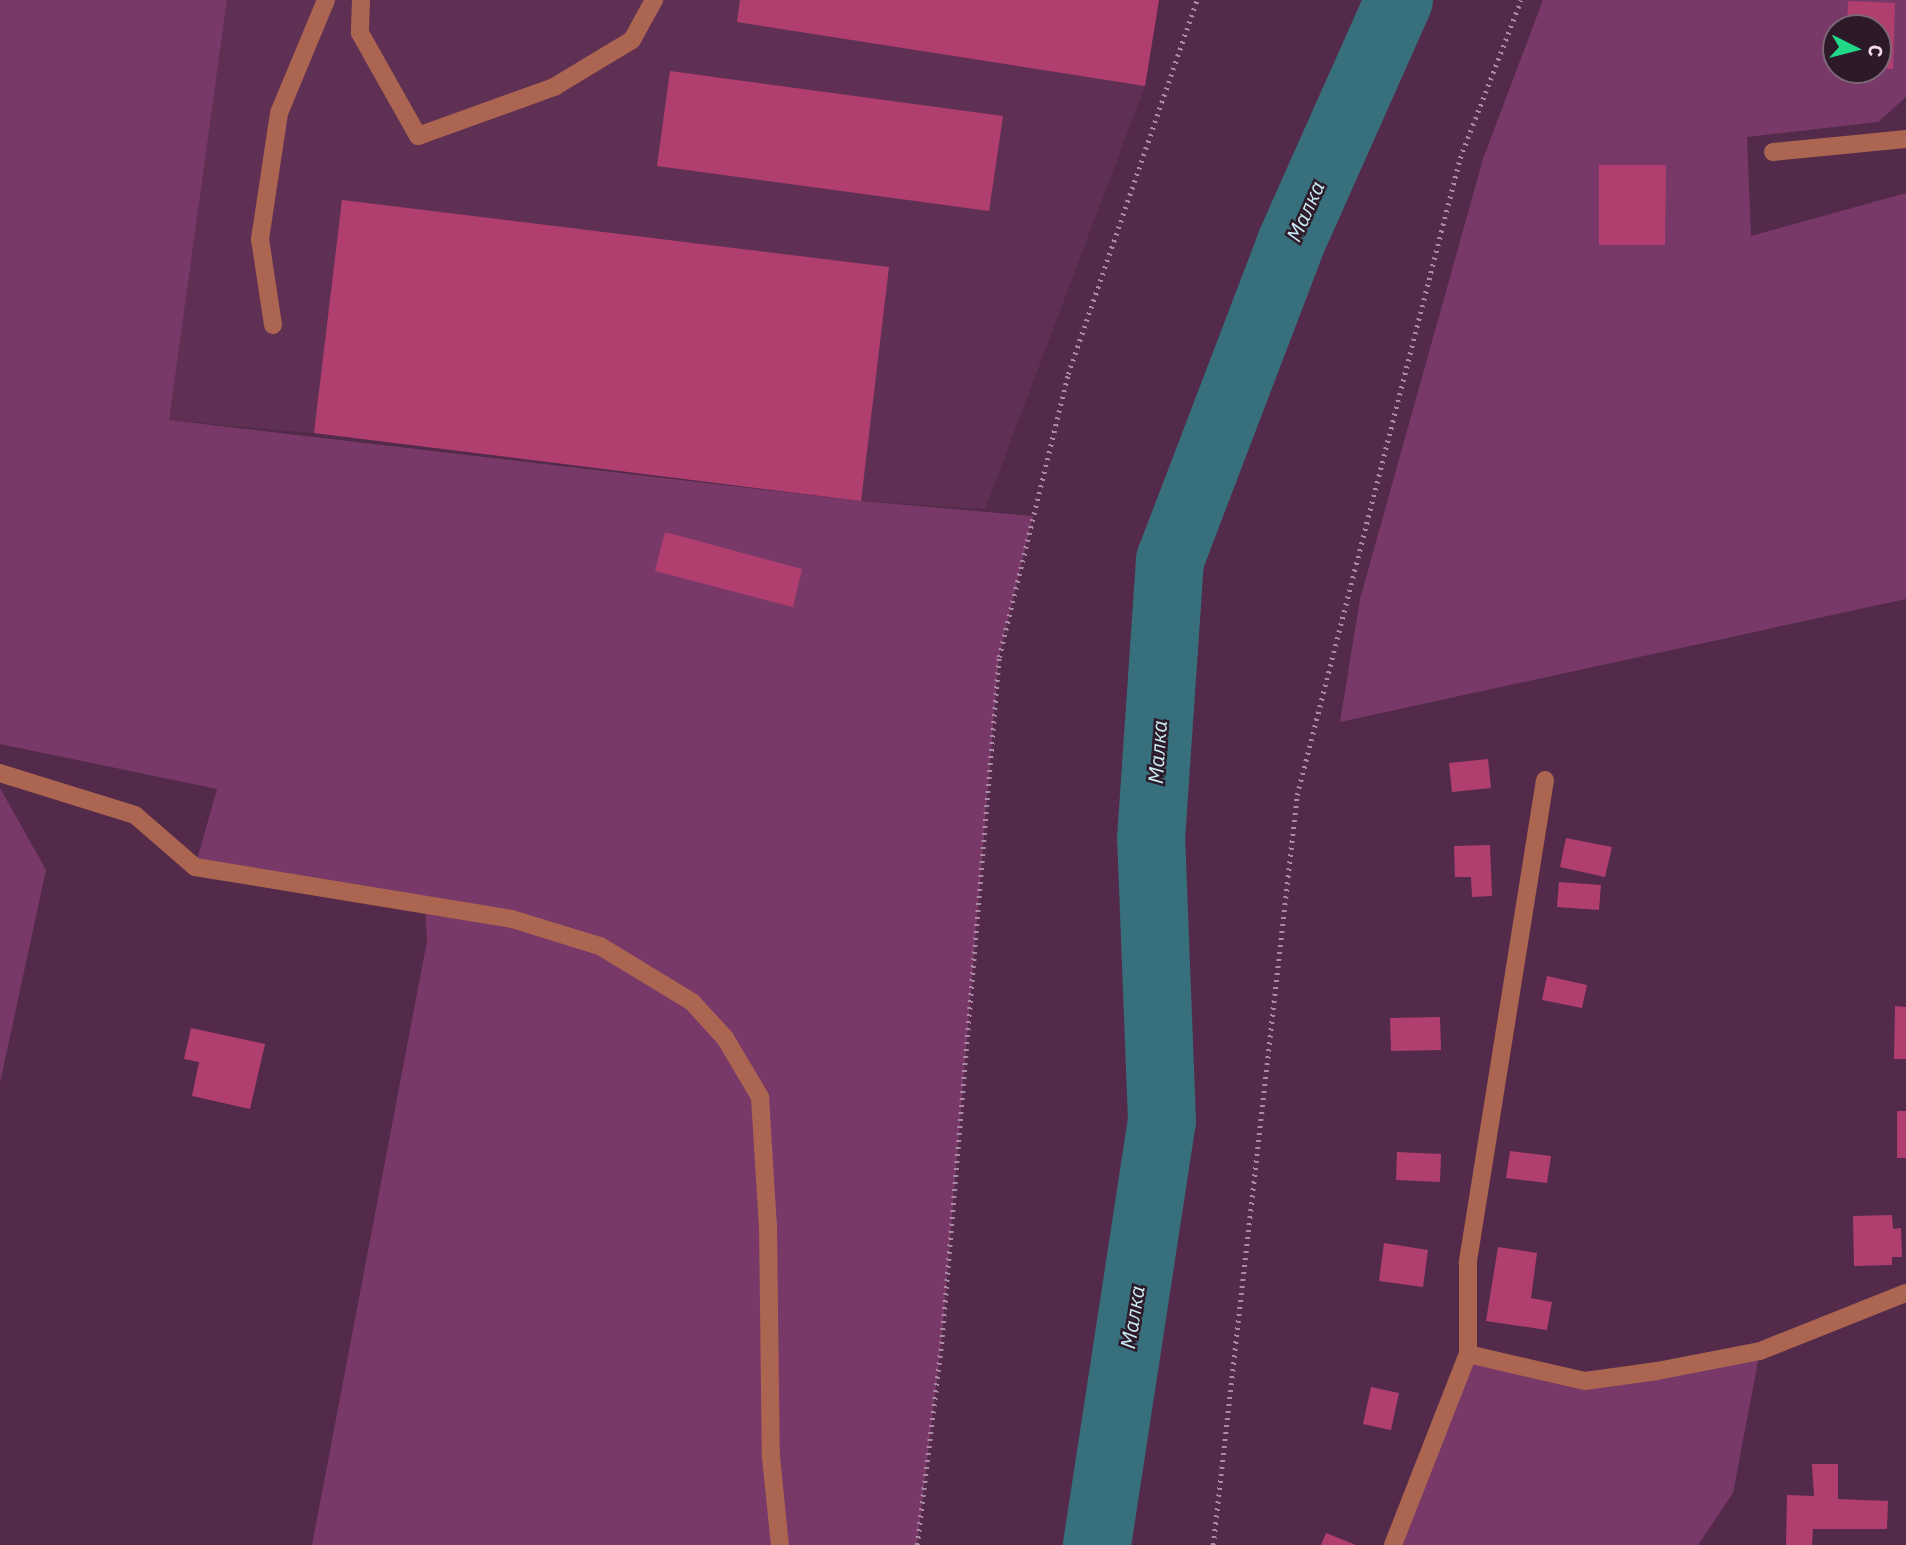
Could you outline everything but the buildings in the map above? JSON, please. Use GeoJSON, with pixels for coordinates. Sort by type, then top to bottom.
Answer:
{"type":"FeatureCollection","features":[{"type":"Feature","properties":{"kind":"street"},"geometry":{"type":"LineString","coordinates":[[273,325],[260,239],[279,113],[326,0]]}},
{"type":"Feature","properties":{"kind":"street"},"geometry":{"type":"LineString","coordinates":[[361,0],[360,33],[418,136],[554,87],[632,40],[654,0]]}},
{"type":"Feature","properties":{"kind":"street"},"geometry":{"type":"LineString","coordinates":[[1773,152],[1906,139]]}},
{"type":"Feature","properties":{"kind":"street"},"geometry":{"type":"LineString","coordinates":[[0,773],[135,815],[195,867],[512,919],[600,946],[692,1002],[725,1038],[760,1097],[768,1226],[771,1457],[780,1545]]}},
{"type":"Feature","properties":{"kind":"street"},"geometry":{"type":"LineString","coordinates":[[1393,1545],[1468,1354],[1468,1263],[1545,780]]}},
{"type":"Feature","properties":{"kind":"street"},"geometry":{"type":"LineString","coordinates":[[1468,1354],[1585,1381],[1657,1371],[1760,1351],[1906,1293]]}},
{"type":"Feature","properties":{"kind":"path"},"geometry":{"type":"LineString","coordinates":[[917,1545],[943,1337],[999,657],[1068,374],[1197,0]]}},
{"type":"Feature","properties":{"kind":"path"},"geometry":{"type":"LineString","coordinates":[[1213,1545],[1297,795],[1460,158],[1521,0]]}},
{"type":"Feature","properties":{"kind":"shaded area"},"geometry":{"type":"Polygon","coordinates":[[[0,0],[227,0],[169,420],[861,501],[1033,516],[999,657],[942,1337],[917,1545],[312,1545],[427,941],[425,905],[195,867],[217,789],[0,744],[0,0]]]}},
{"type":"Feature","properties":{"kind":"shaded area"},"geometry":{"type":"Polygon","coordinates":[[[227,0],[1159,0],[1145,86],[985,509],[861,501],[314,433],[168,420],[227,0]]]}},
{"type":"Feature","properties":{"kind":"shaded area"},"geometry":{"type":"Polygon","coordinates":[[[1543,0],[1906,0],[1906,97],[1878,122],[1747,137],[1751,236],[1906,193],[1906,599],[1340,722],[1360,599],[1483,159],[1543,0]]]}},
{"type":"Feature","properties":{"kind":"shaded area"},"geometry":{"type":"Polygon","coordinates":[[[0,788],[46,870],[0,1083],[0,788]]]}},
{"type":"Feature","properties":{"kind":"shaded area"},"geometry":{"type":"Polygon","coordinates":[[[1760,1351],[1733,1493],[1698,1545],[1393,1545],[1468,1354],[1585,1381],[1760,1351]]]}},
{"type":"Feature","properties":{"kind":"waterway","name":"Малка"},"geometry":{"type":"LineString","coordinates":[[1097,1545],[1162,1121],[1151,839],[1170,560],[1290,245],[1399,0]]}}]}
